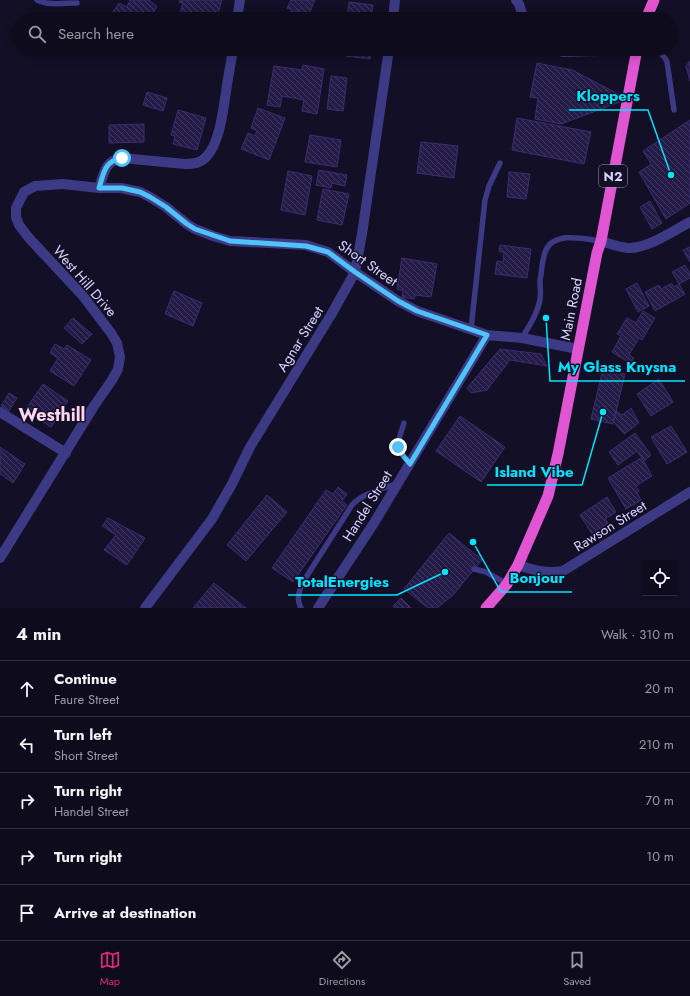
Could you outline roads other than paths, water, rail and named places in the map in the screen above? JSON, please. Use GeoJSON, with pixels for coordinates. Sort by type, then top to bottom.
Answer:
{"type":"FeatureCollection","features":[{"type":"Feature","properties":{"kind":"highway"},"geometry":{"type":"LineString","coordinates":[[649,12],[654,0]]}},
{"type":"Feature","properties":{"kind":"highway","name":"Main Road"},"geometry":{"type":"LineString","coordinates":[[486,608],[506,584],[518,565],[548,496],[558,454],[601,241],[636,56]]}},
{"type":"Feature","properties":{"kind":"street"},"geometry":{"type":"LineString","coordinates":[[238,12],[240,0]]}},
{"type":"Feature","properties":{"kind":"street"},"geometry":{"type":"LineString","coordinates":[[394,12],[396,0]]}},
{"type":"Feature","properties":{"kind":"street"},"geometry":{"type":"LineString","coordinates":[[516,0],[522,12]]}},
{"type":"Feature","properties":{"kind":"street"},"geometry":{"type":"LineString","coordinates":[[99,188],[106,167],[111,161],[116,159],[122,158],[185,164],[196,164],[203,160],[213,146],[220,129],[232,56]]}},
{"type":"Feature","properties":{"kind":"street","name":"Agnar Street"},"geometry":{"type":"LineString","coordinates":[[145,608],[212,519],[232,484],[250,447],[331,316],[355,272],[388,56]]}},
{"type":"Feature","properties":{"kind":"street","name":"West Hill Drive"},"geometry":{"type":"LineString","coordinates":[[0,558],[94,406],[112,380],[118,369],[120,357],[117,343],[97,314],[83,296],[29,238],[19,225],[16,216],[16,208],[24,192],[35,186],[63,184],[99,188]]}},
{"type":"Feature","properties":{"kind":"street","name":"Short Street"},"geometry":{"type":"LineString","coordinates":[[99,188],[122,188],[140,192],[166,207],[195,229],[230,241],[306,246],[328,252],[398,301],[417,311],[487,335],[522,338],[578,349]]}},
{"type":"Feature","properties":{"kind":"street"},"geometry":{"type":"LineString","coordinates":[[601,241],[617,247],[630,248],[640,246],[659,239],[690,222]]}},
{"type":"Feature","properties":{"kind":"street","name":"Handel Street"},"geometry":{"type":"LineString","coordinates":[[318,608],[374,523],[487,335]]}},
{"type":"Feature","properties":{"kind":"street"},"geometry":{"type":"LineString","coordinates":[[0,412],[66,453]]}},
{"type":"Feature","properties":{"kind":"street","name":"Rawson Street"},"geometry":{"type":"LineString","coordinates":[[518,565],[553,573],[563,571],[690,492]]}},
{"type":"Feature","properties":{"kind":"lane"},"geometry":{"type":"LineString","coordinates":[[37,0],[42,3],[49,4],[77,3]]}},
{"type":"Feature","properties":{"kind":"lane"},"geometry":{"type":"LineString","coordinates":[[663,56],[667,62],[674,110]]}},
{"type":"Feature","properties":{"kind":"lane"},"geometry":{"type":"LineString","coordinates":[[623,110],[628,99]]}},
{"type":"Feature","properties":{"kind":"lane"},"geometry":{"type":"LineString","coordinates":[[471,329],[485,200],[489,186],[500,162]]}},
{"type":"Feature","properties":{"kind":"lane"},"geometry":{"type":"LineString","coordinates":[[522,338],[535,314],[540,299],[540,281],[547,248],[554,241],[566,237],[601,241]]}},
{"type":"Feature","properties":{"kind":"lane"},"geometry":{"type":"LineString","coordinates":[[404,423],[397,443],[401,453],[410,464]]}},
{"type":"Feature","properties":{"kind":"lane"},"geometry":{"type":"LineString","coordinates":[[301,608],[298,596],[303,582],[352,505],[364,496],[398,483]]}},
{"type":"Feature","properties":{"kind":"lane"},"geometry":{"type":"LineString","coordinates":[[474,569],[486,572],[506,584]]}},
{"type":"Feature","properties":{"kind":"place","name":"Kloppers"},"geometry":{"type":"Point","coordinates":[671,175]}},
{"type":"Feature","properties":{"kind":"place","name":"My Glass Knysna"},"geometry":{"type":"Point","coordinates":[546,318]}},
{"type":"Feature","properties":{"kind":"place","name":"Island Vibe"},"geometry":{"type":"Point","coordinates":[603,412]}},
{"type":"Feature","properties":{"kind":"place","name":"Bonjour"},"geometry":{"type":"Point","coordinates":[473,542]}},
{"type":"Feature","properties":{"kind":"place","name":"TotalEnergies"},"geometry":{"type":"Point","coordinates":[445,572]}},
{"type":"Feature","properties":{"kind":"district","name":"Westhill"},"geometry":{"type":"Point","coordinates":[52,415]}}]}
